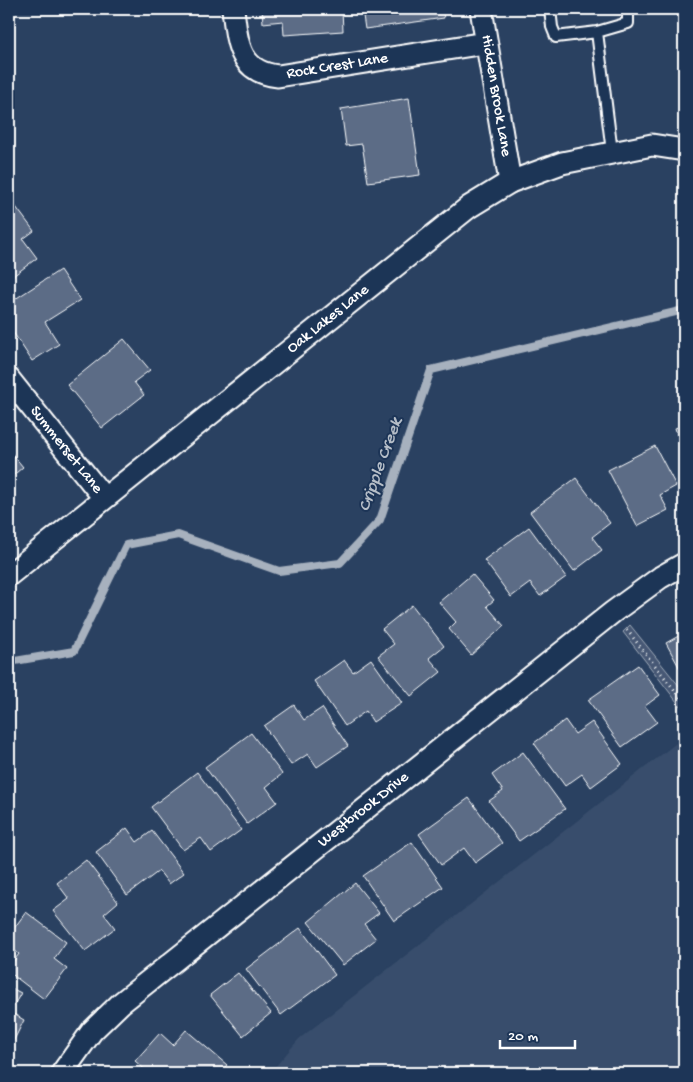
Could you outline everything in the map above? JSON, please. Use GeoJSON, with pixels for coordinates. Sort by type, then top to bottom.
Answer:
{"type":"FeatureCollection","features":[{"type":"Feature","properties":{"kind":"street","name":"Rock Crest Lane"},"geometry":{"type":"LineString","coordinates":[[233,9],[237,43],[243,57],[253,68],[269,75],[278,76],[485,43]]}},
{"type":"Feature","properties":{"kind":"street","name":"Hidden Brook Lane"},"geometry":{"type":"LineString","coordinates":[[481,9],[485,43],[510,182]]}},
{"type":"Feature","properties":{"kind":"street","name":"Oak Lakes Lane"},"geometry":{"type":"LineString","coordinates":[[9,575],[469,207],[510,182],[562,163],[652,145],[684,150]]}},
{"type":"Feature","properties":{"kind":"street","name":"Summerset Lane"},"geometry":{"type":"LineString","coordinates":[[9,379],[104,498]]}},
{"type":"Feature","properties":{"kind":"street","name":"Westbrook Drive"},"geometry":{"type":"LineString","coordinates":[[62,1073],[92,1031],[121,1003],[613,612],[661,577],[684,564]]}},
{"type":"Feature","properties":{"kind":"lane"},"geometry":{"type":"LineString","coordinates":[[550,9],[552,27],[556,37],[597,32],[628,23],[628,9]]}},
{"type":"Feature","properties":{"kind":"lane"},"geometry":{"type":"LineString","coordinates":[[597,32],[612,152]]}},
{"type":"Feature","properties":{"kind":"path"},"geometry":{"type":"LineString","coordinates":[[613,612],[684,702]]}},
{"type":"Feature","properties":{"kind":"shaded area"},"geometry":{"type":"Polygon","coordinates":[[[630,625],[684,692],[684,711],[623,632],[630,625]]]}},
{"type":"Feature","properties":{"kind":"shaded area"},"geometry":{"type":"Polygon","coordinates":[[[684,737],[684,1073],[270,1073],[299,1039],[684,737]]]}},
{"type":"Feature","properties":{"kind":"building"},"geometry":{"type":"Polygon","coordinates":[[[262,9],[342,9],[343,31],[284,35],[283,21],[263,23],[262,9]]]}},
{"type":"Feature","properties":{"kind":"building"},"geometry":{"type":"Polygon","coordinates":[[[362,9],[442,9],[444,18],[365,29],[362,9]]]}},
{"type":"Feature","properties":{"kind":"building"},"geometry":{"type":"Polygon","coordinates":[[[409,98],[420,175],[368,182],[362,144],[346,146],[341,109],[409,98]]]}},
{"type":"Feature","properties":{"kind":"building"},"geometry":{"type":"Polygon","coordinates":[[[13,203],[34,231],[23,239],[37,258],[9,279],[9,206],[13,203]]]}},
{"type":"Feature","properties":{"kind":"building"},"geometry":{"type":"Polygon","coordinates":[[[60,270],[80,300],[45,322],[59,344],[32,361],[9,326],[9,303],[60,270]]]}},
{"type":"Feature","properties":{"kind":"building"},"geometry":{"type":"Polygon","coordinates":[[[124,339],[150,370],[134,382],[144,395],[102,428],[67,385],[124,339]]]}},
{"type":"Feature","properties":{"kind":"building"},"geometry":{"type":"Polygon","coordinates":[[[684,425],[684,456],[675,428],[684,425]]]}},
{"type":"Feature","properties":{"kind":"building"},"geometry":{"type":"Polygon","coordinates":[[[655,446],[676,486],[660,495],[668,510],[637,526],[608,470],[655,446]]]}},
{"type":"Feature","properties":{"kind":"building"},"geometry":{"type":"Polygon","coordinates":[[[9,450],[23,467],[9,479],[9,450]]]}},
{"type":"Feature","properties":{"kind":"building"},"geometry":{"type":"Polygon","coordinates":[[[576,478],[610,523],[592,537],[602,550],[574,571],[530,512],[576,478]]]}},
{"type":"Feature","properties":{"kind":"building"},"geometry":{"type":"Polygon","coordinates":[[[529,527],[566,577],[540,596],[530,583],[511,597],[484,560],[529,527]]]}},
{"type":"Feature","properties":{"kind":"building"},"geometry":{"type":"Polygon","coordinates":[[[472,574],[494,600],[487,606],[504,626],[471,655],[449,629],[456,622],[439,602],[472,574]]]}},
{"type":"Feature","properties":{"kind":"building"},"geometry":{"type":"Polygon","coordinates":[[[412,605],[444,646],[429,658],[441,672],[411,696],[378,656],[394,644],[382,629],[412,605]]]}},
{"type":"Feature","properties":{"kind":"building"},"geometry":{"type":"Polygon","coordinates":[[[684,633],[684,676],[666,643],[684,633]]]}},
{"type":"Feature","properties":{"kind":"building"},"geometry":{"type":"Polygon","coordinates":[[[371,659],[402,703],[373,722],[366,711],[345,726],[314,681],[344,660],[353,672],[371,659]]]}},
{"type":"Feature","properties":{"kind":"building"},"geometry":{"type":"Polygon","coordinates":[[[638,665],[660,695],[645,706],[657,722],[622,747],[588,700],[638,665]]]}},
{"type":"Feature","properties":{"kind":"building"},"geometry":{"type":"Polygon","coordinates":[[[294,705],[304,720],[322,708],[348,746],[317,767],[308,754],[291,765],[264,726],[294,705]]]}},
{"type":"Feature","properties":{"kind":"building"},"geometry":{"type":"Polygon","coordinates":[[[565,720],[575,734],[592,722],[622,764],[591,787],[582,774],[565,786],[534,743],[565,720]]]}},
{"type":"Feature","properties":{"kind":"building"},"geometry":{"type":"Polygon","coordinates":[[[251,733],[282,774],[266,787],[277,802],[247,824],[205,767],[251,733]]]}},
{"type":"Feature","properties":{"kind":"building"},"geometry":{"type":"Polygon","coordinates":[[[523,752],[565,809],[519,841],[489,801],[503,791],[492,775],[523,752]]]}},
{"type":"Feature","properties":{"kind":"building"},"geometry":{"type":"Polygon","coordinates":[[[197,772],[241,830],[211,852],[201,838],[183,850],[151,807],[197,772]]]}},
{"type":"Feature","properties":{"kind":"building"},"geometry":{"type":"Polygon","coordinates":[[[469,798],[502,843],[475,863],[464,848],[441,865],[419,834],[469,798]]]}},
{"type":"Feature","properties":{"kind":"building"},"geometry":{"type":"Polygon","coordinates":[[[127,828],[137,842],[152,831],[184,873],[169,884],[159,871],[127,895],[96,852],[127,828]]]}},
{"type":"Feature","properties":{"kind":"building"},"geometry":{"type":"Polygon","coordinates":[[[412,842],[443,887],[394,921],[363,876],[412,842]]]}},
{"type":"Feature","properties":{"kind":"building"},"geometry":{"type":"Polygon","coordinates":[[[86,860],[118,902],[104,914],[115,928],[85,951],[53,911],[69,899],[57,883],[86,860]]]}},
{"type":"Feature","properties":{"kind":"building"},"geometry":{"type":"Polygon","coordinates":[[[355,883],[379,913],[364,924],[376,939],[343,965],[308,922],[355,883]]]}},
{"type":"Feature","properties":{"kind":"building"},"geometry":{"type":"Polygon","coordinates":[[[26,912],[66,942],[54,959],[67,969],[44,999],[9,972],[9,967],[19,954],[9,946],[9,935],[26,912]]]}},
{"type":"Feature","properties":{"kind":"building"},"geometry":{"type":"Polygon","coordinates":[[[300,928],[335,975],[281,1015],[246,969],[300,928]]]}},
{"type":"Feature","properties":{"kind":"building"},"geometry":{"type":"Polygon","coordinates":[[[238,973],[271,1013],[243,1036],[210,995],[238,973]]]}},
{"type":"Feature","properties":{"kind":"building"},"geometry":{"type":"Polygon","coordinates":[[[9,987],[21,993],[10,1012],[24,1020],[9,1050],[9,987]]]}},
{"type":"Feature","properties":{"kind":"building"},"geometry":{"type":"Polygon","coordinates":[[[186,1030],[227,1065],[220,1073],[149,1073],[135,1061],[160,1033],[173,1045],[186,1030]]]}},
{"type":"Feature","properties":{"kind":"waterway","name":"Cripple Creek"},"geometry":{"type":"LineString","coordinates":[[9,662],[74,651],[126,545],[178,535],[279,571],[340,563],[380,520],[431,370],[684,310]]}}]}
